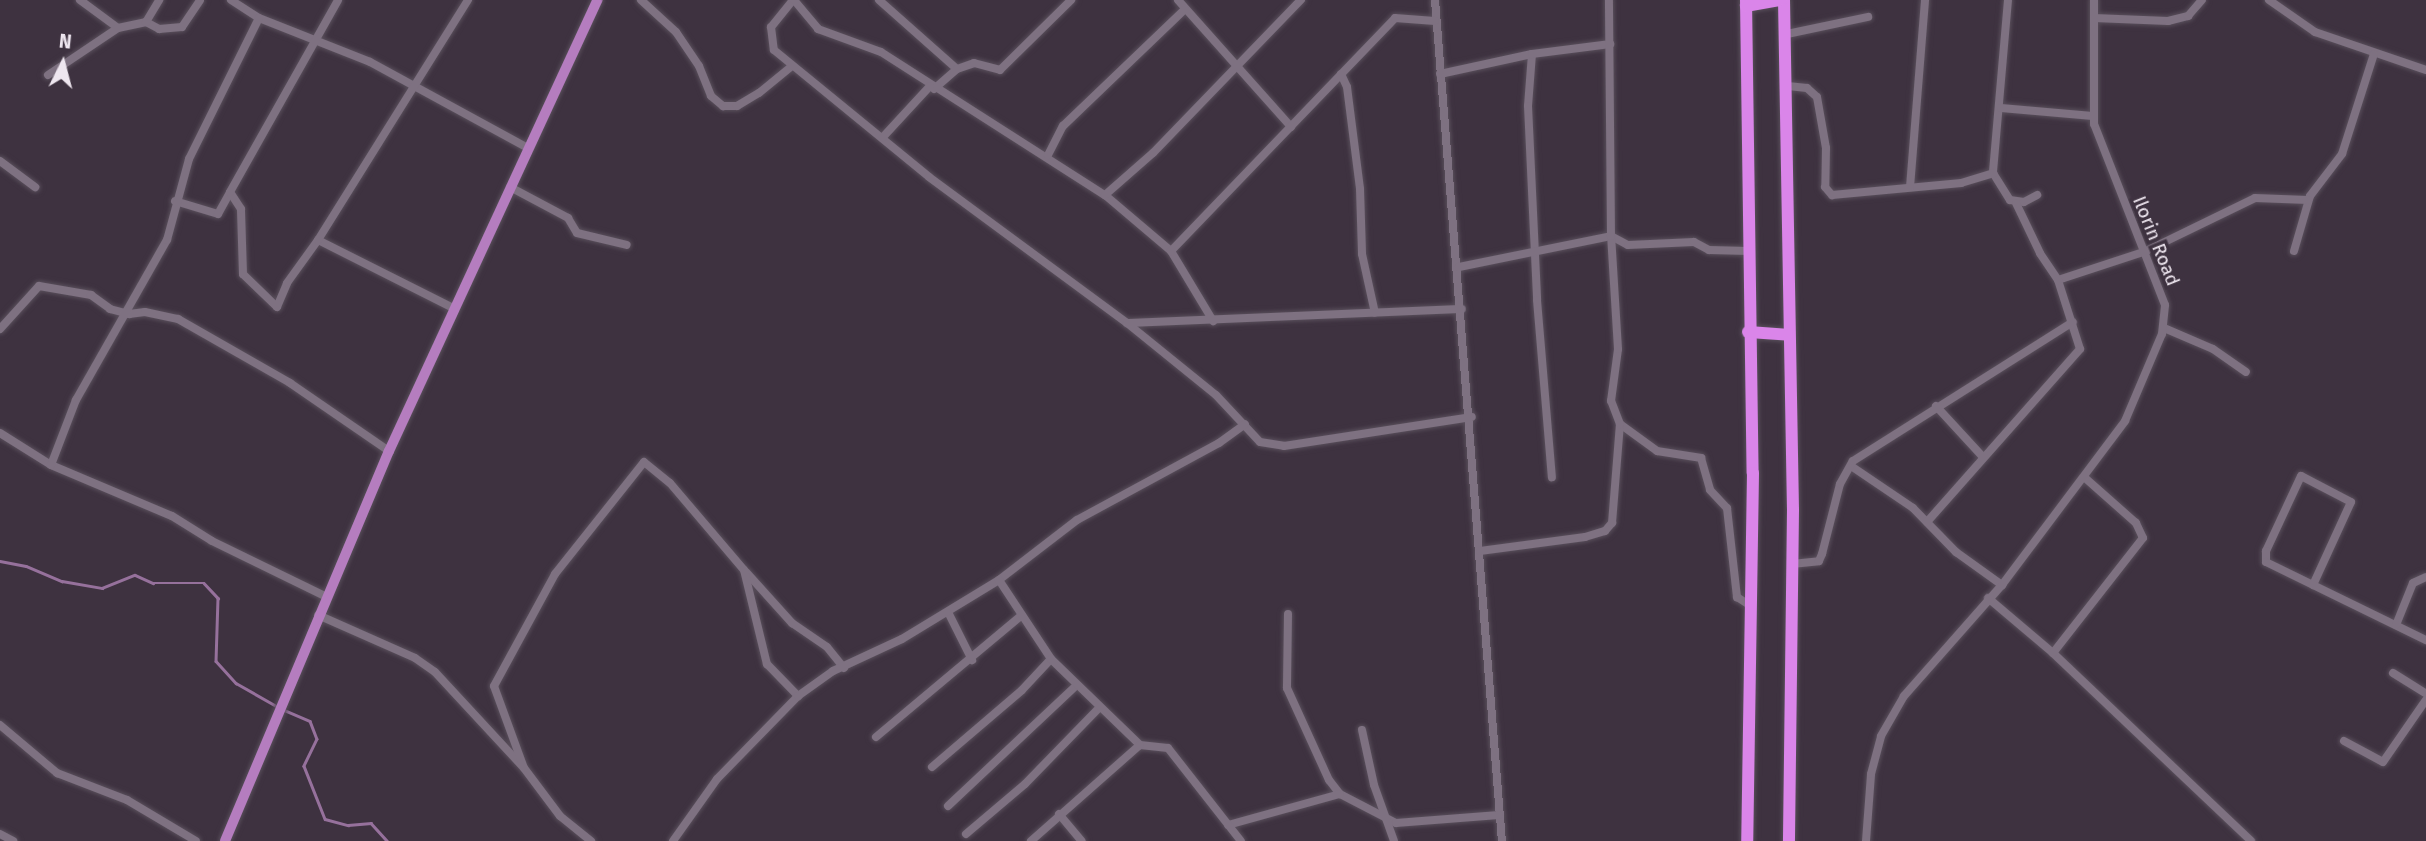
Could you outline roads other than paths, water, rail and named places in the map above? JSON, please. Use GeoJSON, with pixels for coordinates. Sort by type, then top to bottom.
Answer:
{"type":"FeatureCollection","features":[{"type":"Feature","properties":{"kind":"highway"},"geometry":{"type":"LineString","coordinates":[[1747,841],[1751,606],[1746,3],[1782,0],[1787,34],[1788,86],[1787,335],[1792,564],[1789,841]]}},
{"type":"Feature","properties":{"kind":"highway"},"geometry":{"type":"LineString","coordinates":[[1748,332],[1787,335]]}},
{"type":"Feature","properties":{"kind":"main road"},"geometry":{"type":"LineString","coordinates":[[225,841],[389,451],[597,0]]}},
{"type":"Feature","properties":{"kind":"street"},"geometry":{"type":"LineString","coordinates":[[80,0],[118,28]]}},
{"type":"Feature","properties":{"kind":"street"},"geometry":{"type":"LineString","coordinates":[[146,22],[159,0]]}},
{"type":"Feature","properties":{"kind":"street"},"geometry":{"type":"LineString","coordinates":[[48,75],[118,28],[146,22],[159,29],[182,27],[200,0]]}},
{"type":"Feature","properties":{"kind":"street"},"geometry":{"type":"LineString","coordinates":[[231,0],[259,18],[414,86],[527,148]]}},
{"type":"Feature","properties":{"kind":"street"},"geometry":{"type":"LineString","coordinates":[[175,201],[219,214],[338,0]]}},
{"type":"Feature","properties":{"kind":"street"},"geometry":{"type":"LineString","coordinates":[[230,192],[241,209],[245,235],[243,274],[277,307],[287,283],[318,240],[468,0]]}},
{"type":"Feature","properties":{"kind":"street"},"geometry":{"type":"LineString","coordinates":[[641,0],[684,42],[710,96],[723,106],[737,106],[759,93],[792,66]]}},
{"type":"Feature","properties":{"kind":"street"},"geometry":{"type":"LineString","coordinates":[[1213,321],[1171,251],[1105,195],[1048,155],[932,87],[881,51],[818,29],[793,0],[771,27],[769,38],[774,50],[792,66],[883,137],[929,177],[1127,323],[1245,424],[1260,442],[1284,446],[1472,416]]}},
{"type":"Feature","properties":{"kind":"street"},"geometry":{"type":"LineString","coordinates":[[879,0],[957,69]]}},
{"type":"Feature","properties":{"kind":"street"},"geometry":{"type":"LineString","coordinates":[[883,137],[932,87],[957,69],[974,63],[1005,68],[1071,0]]}},
{"type":"Feature","properties":{"kind":"street"},"geometry":{"type":"LineString","coordinates":[[1178,0],[1291,127]]}},
{"type":"Feature","properties":{"kind":"street"},"geometry":{"type":"LineString","coordinates":[[1105,195],[1153,153],[1301,0]]}},
{"type":"Feature","properties":{"kind":"street"},"geometry":{"type":"LineString","coordinates":[[1435,0],[1472,416],[1502,841]]}},
{"type":"Feature","properties":{"kind":"street"},"geometry":{"type":"LineString","coordinates":[[1480,551],[1605,531],[1612,523],[1620,424],[1611,401],[1618,349],[1611,236],[1609,0]]}},
{"type":"Feature","properties":{"kind":"street"},"geometry":{"type":"LineString","coordinates":[[1910,187],[1925,0]]}},
{"type":"Feature","properties":{"kind":"street"},"geometry":{"type":"LineString","coordinates":[[1927,522],[1982,456],[2079,353],[2073,322],[2058,280],[2039,253],[2016,203],[2004,195],[1993,173],[2001,108],[2008,0]]}},
{"type":"Feature","properties":{"kind":"street","name":"Ilorin Road"},"geometry":{"type":"LineString","coordinates":[[1866,841],[1871,774],[1881,736],[1904,696],[2002,585],[2125,421],[2164,328],[2165,305],[2146,251],[2110,171],[2093,116],[2094,0]]}},
{"type":"Feature","properties":{"kind":"street"},"geometry":{"type":"LineString","coordinates":[[2094,18],[2168,21],[2188,16],[2202,0]]}},
{"type":"Feature","properties":{"kind":"street"},"geometry":{"type":"LineString","coordinates":[[2269,0],[2315,32],[2426,70]]}},
{"type":"Feature","properties":{"kind":"street"},"geometry":{"type":"LineString","coordinates":[[1048,155],[1063,126],[1185,9]]}},
{"type":"Feature","properties":{"kind":"street"},"geometry":{"type":"LineString","coordinates":[[51,465],[76,400],[129,314],[171,231],[175,201],[189,159],[259,18]]}},
{"type":"Feature","properties":{"kind":"street"},"geometry":{"type":"LineString","coordinates":[[1171,251],[1395,18],[1435,20]]}},
{"type":"Feature","properties":{"kind":"street"},"geometry":{"type":"LineString","coordinates":[[1787,34],[1868,18]]}},
{"type":"Feature","properties":{"kind":"street"},"geometry":{"type":"LineString","coordinates":[[1440,74],[1532,54],[1611,44]]}},
{"type":"Feature","properties":{"kind":"street"},"geometry":{"type":"LineString","coordinates":[[1532,54],[1528,106],[1534,251],[1552,477]]}},
{"type":"Feature","properties":{"kind":"street"},"geometry":{"type":"LineString","coordinates":[[2294,251],[2308,200],[2342,154],[2374,54]]}},
{"type":"Feature","properties":{"kind":"street"},"geometry":{"type":"LineString","coordinates":[[1341,74],[1347,87],[1360,189],[1362,254],[1375,313]]}},
{"type":"Feature","properties":{"kind":"street"},"geometry":{"type":"LineString","coordinates":[[1788,86],[1807,88],[1817,97],[1826,148],[1825,187],[1832,195],[1961,183],[1993,173]]}},
{"type":"Feature","properties":{"kind":"street"},"geometry":{"type":"LineString","coordinates":[[2001,108],[2093,116]]}},
{"type":"Feature","properties":{"kind":"street"},"geometry":{"type":"LineString","coordinates":[[0,160],[35,187]]}},
{"type":"Feature","properties":{"kind":"street"},"geometry":{"type":"LineString","coordinates":[[510,187],[568,218],[577,233],[626,245]]}},
{"type":"Feature","properties":{"kind":"street"},"geometry":{"type":"LineString","coordinates":[[2016,203],[2038,195]]}},
{"type":"Feature","properties":{"kind":"street"},"geometry":{"type":"LineString","coordinates":[[2058,280],[2146,251],[2255,198],[2308,200]]}},
{"type":"Feature","properties":{"kind":"street"},"geometry":{"type":"LineString","coordinates":[[1459,267],[1611,236],[1628,245],[1694,242],[1709,250],[1749,251]]}},
{"type":"Feature","properties":{"kind":"street"},"geometry":{"type":"LineString","coordinates":[[318,240],[453,308]]}},
{"type":"Feature","properties":{"kind":"street"},"geometry":{"type":"LineString","coordinates":[[0,329],[39,286],[91,295],[110,309],[129,314],[145,312],[178,319],[290,383],[389,451]]}},
{"type":"Feature","properties":{"kind":"street"},"geometry":{"type":"LineString","coordinates":[[1127,323],[1462,309]]}},
{"type":"Feature","properties":{"kind":"street"},"geometry":{"type":"LineString","coordinates":[[1792,564],[1819,561],[1840,484],[1851,466],[1869,447],[2073,322]]}},
{"type":"Feature","properties":{"kind":"street"},"geometry":{"type":"LineString","coordinates":[[2164,328],[2213,349],[2246,372]]}},
{"type":"Feature","properties":{"kind":"street"},"geometry":{"type":"LineString","coordinates":[[1936,406],[1982,456]]}},
{"type":"Feature","properties":{"kind":"street"},"geometry":{"type":"LineString","coordinates":[[673,841],[717,779],[798,696],[948,612],[999,580],[1077,520],[1219,443],[1245,424]]}},
{"type":"Feature","properties":{"kind":"street"},"geometry":{"type":"LineString","coordinates":[[1620,424],[1657,451],[1701,458],[1707,486],[1727,508],[1737,597],[1751,606]]}},
{"type":"Feature","properties":{"kind":"street"},"geometry":{"type":"LineString","coordinates":[[0,433],[51,465],[173,516],[212,541],[327,597]]}},
{"type":"Feature","properties":{"kind":"street"},"geometry":{"type":"LineString","coordinates":[[524,768],[494,686],[555,574],[644,462],[679,492],[792,623],[827,647],[844,668]]}},
{"type":"Feature","properties":{"kind":"street"},"geometry":{"type":"LineString","coordinates":[[1851,466],[1900,498],[1956,552],[2002,585]]}},
{"type":"Feature","properties":{"kind":"street"},"geometry":{"type":"LineString","coordinates":[[2313,585],[2351,502],[2301,476],[2265,558],[2313,585],[2426,640]]}},
{"type":"Feature","properties":{"kind":"street"},"geometry":{"type":"LineString","coordinates":[[2053,653],[2143,538],[2136,523],[2084,477]]}},
{"type":"Feature","properties":{"kind":"street"},"geometry":{"type":"LineString","coordinates":[[744,569],[767,664],[798,696]]}},
{"type":"Feature","properties":{"kind":"street"},"geometry":{"type":"LineString","coordinates":[[2396,625],[2413,583],[2426,576]]}},
{"type":"Feature","properties":{"kind":"street"},"geometry":{"type":"LineString","coordinates":[[999,580],[1051,659],[1076,686],[1140,745],[1168,748],[1241,841]]}},
{"type":"Feature","properties":{"kind":"street"},"geometry":{"type":"LineString","coordinates":[[1988,598],[2053,653],[2251,841]]}},
{"type":"Feature","properties":{"kind":"street"},"geometry":{"type":"LineString","coordinates":[[948,612],[972,660]]}},
{"type":"Feature","properties":{"kind":"street"},"geometry":{"type":"LineString","coordinates":[[1288,614],[1287,688],[1329,780],[1340,793],[1388,821],[1499,816]]}},
{"type":"Feature","properties":{"kind":"street"},"geometry":{"type":"LineString","coordinates":[[318,615],[415,658],[435,672],[524,768],[553,808],[591,841]]}},
{"type":"Feature","properties":{"kind":"street"},"geometry":{"type":"LineString","coordinates":[[876,737],[972,660],[1022,615]]}},
{"type":"Feature","properties":{"kind":"street"},"geometry":{"type":"LineString","coordinates":[[932,767],[1022,690],[1051,659]]}},
{"type":"Feature","properties":{"kind":"street"},"geometry":{"type":"LineString","coordinates":[[2393,673],[2426,694]]}},
{"type":"Feature","properties":{"kind":"street"},"geometry":{"type":"LineString","coordinates":[[948,806],[1076,686]]}},
{"type":"Feature","properties":{"kind":"street"},"geometry":{"type":"LineString","coordinates":[[2344,741],[2383,762],[2426,700]]}},
{"type":"Feature","properties":{"kind":"street"},"geometry":{"type":"LineString","coordinates":[[966,834],[1025,784],[1098,709]]}},
{"type":"Feature","properties":{"kind":"street"},"geometry":{"type":"LineString","coordinates":[[0,725],[57,773],[127,800],[196,841]]}},
{"type":"Feature","properties":{"kind":"street"},"geometry":{"type":"LineString","coordinates":[[1362,730],[1374,785],[1394,841]]}},
{"type":"Feature","properties":{"kind":"street"},"geometry":{"type":"LineString","coordinates":[[1035,840],[1059,814],[1140,745]]}},
{"type":"Feature","properties":{"kind":"street"},"geometry":{"type":"LineString","coordinates":[[1228,825],[1340,793]]}},
{"type":"Feature","properties":{"kind":"street"},"geometry":{"type":"LineString","coordinates":[[1059,814],[1082,841]]}},
{"type":"Feature","properties":{"kind":"street"},"geometry":{"type":"LineString","coordinates":[[0,834],[13,841]]}},
{"type":"Feature","properties":{"kind":"waterway"},"geometry":{"type":"LineString","coordinates":[[0,561],[26,566],[62,581],[102,588],[135,575],[153,583],[204,583],[218,598],[216,661],[236,683],[278,707]]}},
{"type":"Feature","properties":{"kind":"waterway"},"geometry":{"type":"LineString","coordinates":[[284,710],[310,721],[317,739],[304,766],[325,819],[348,825],[371,823],[387,841]]}}]}
